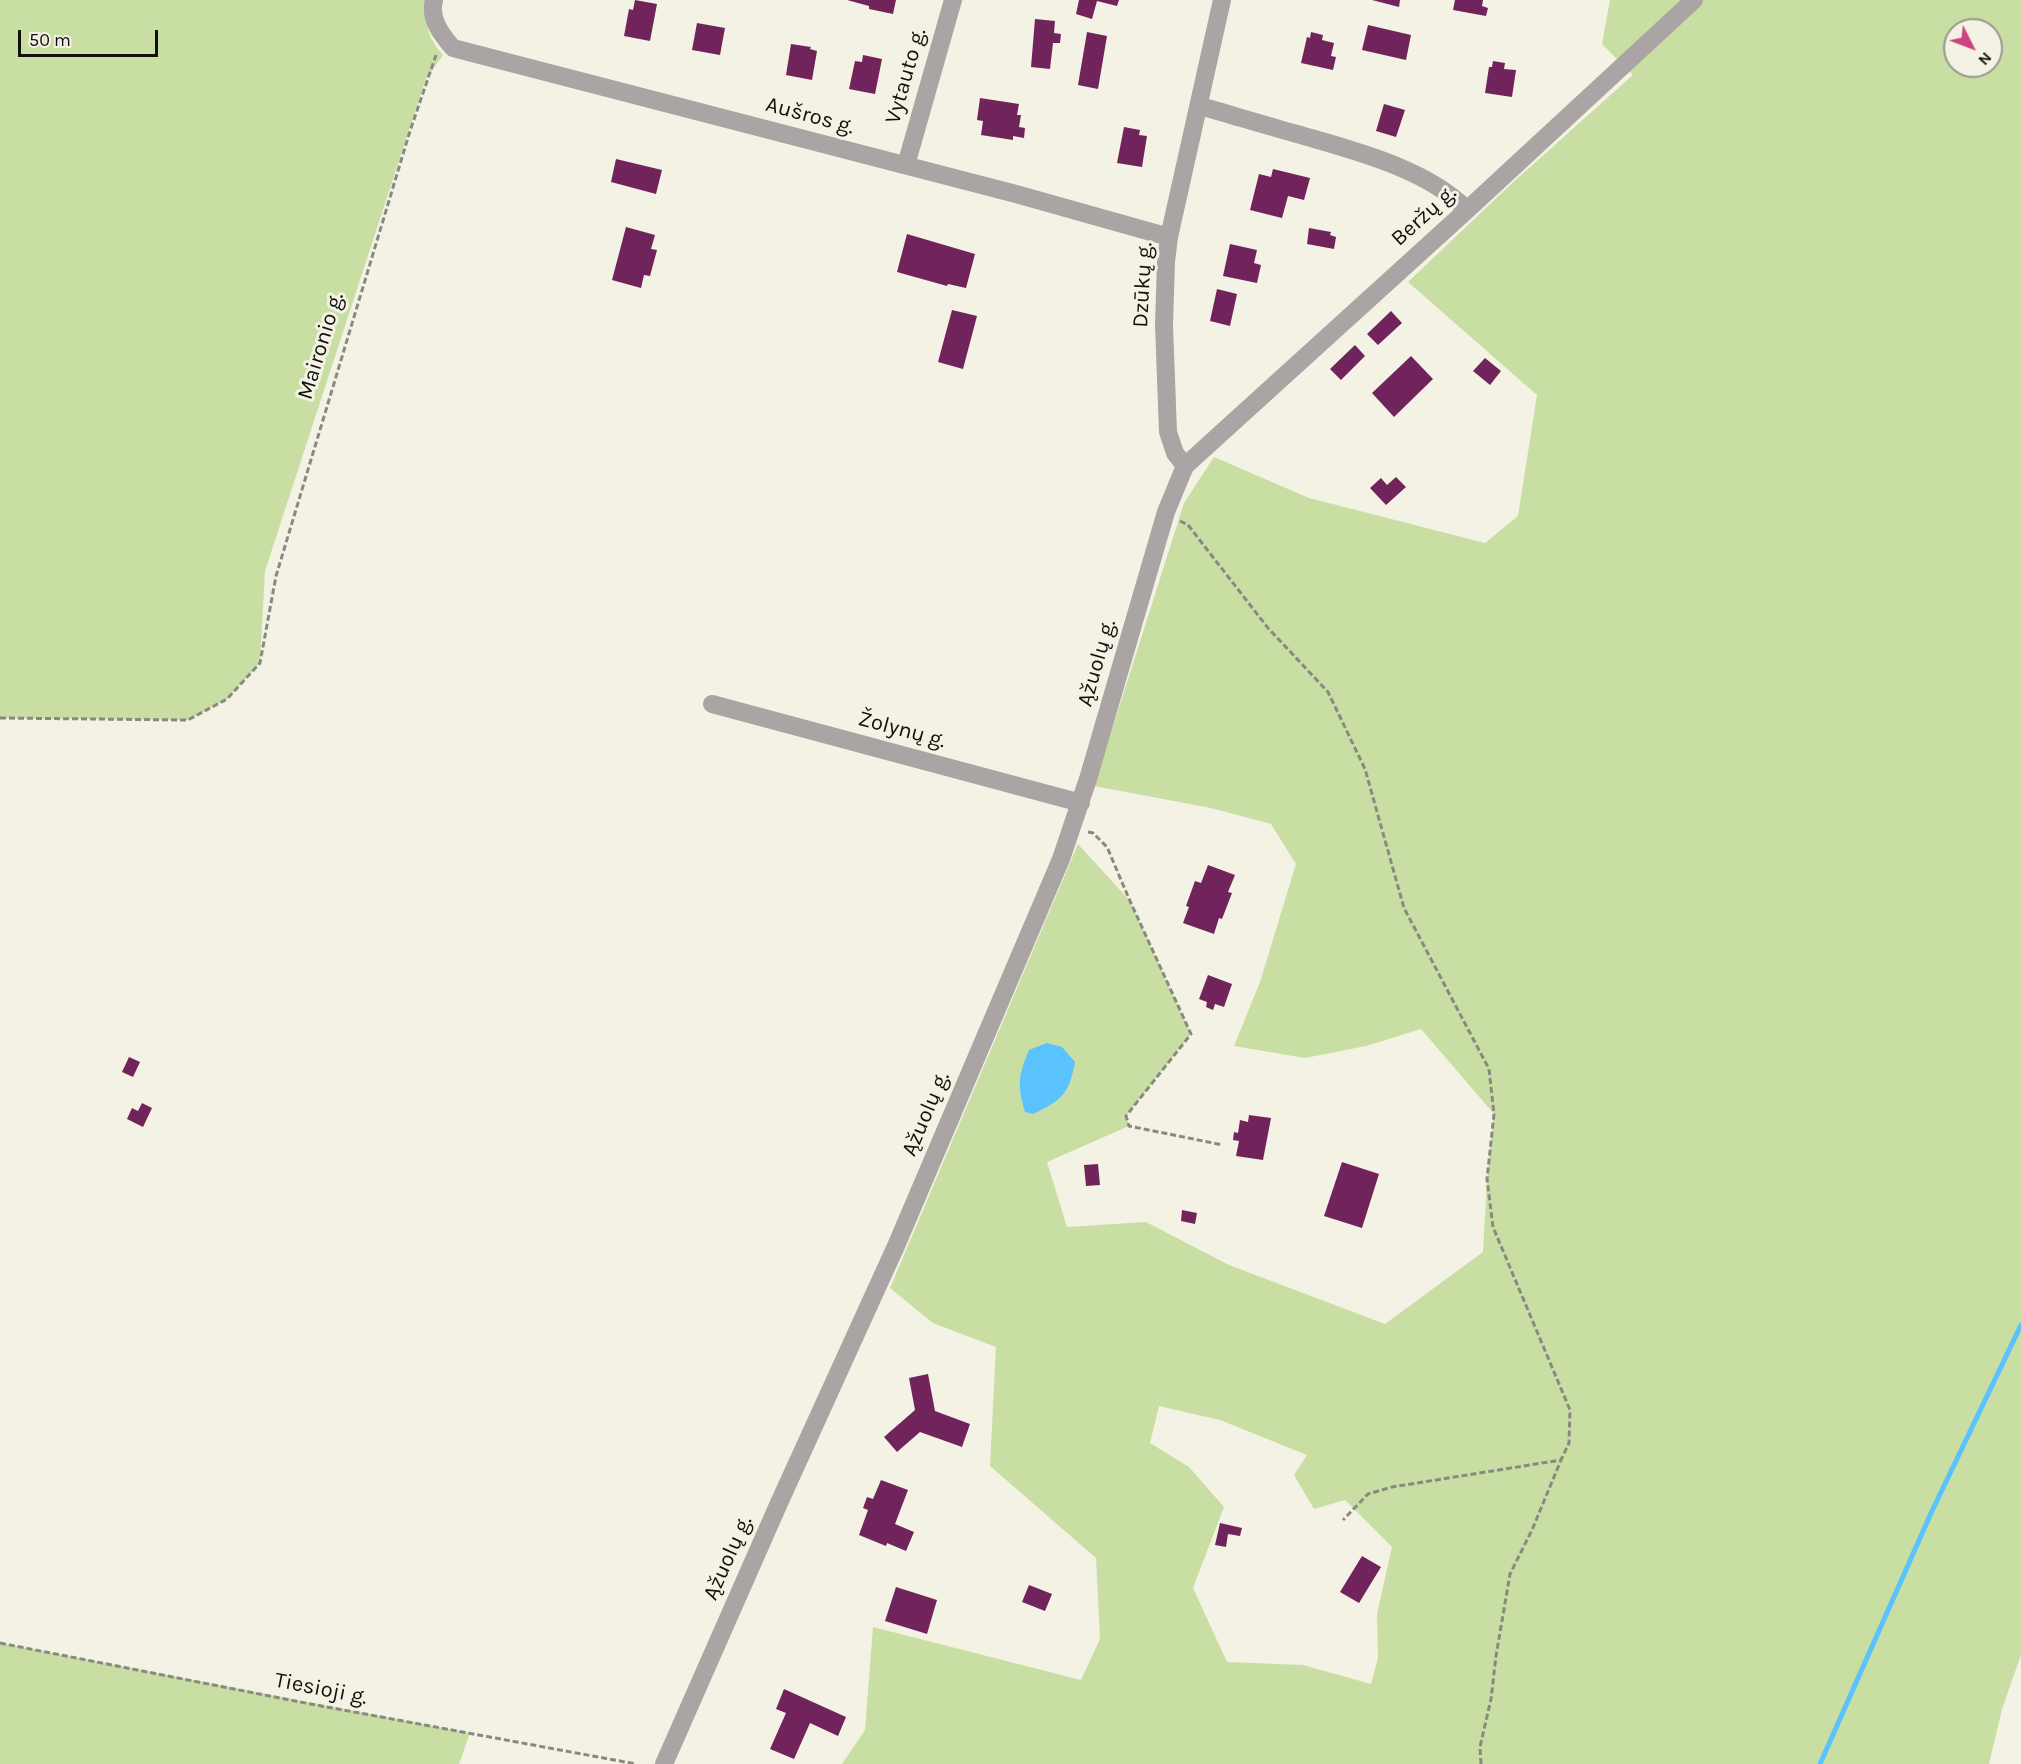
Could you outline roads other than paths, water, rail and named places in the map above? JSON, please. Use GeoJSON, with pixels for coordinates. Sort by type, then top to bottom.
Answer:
{"type":"FeatureCollection","features":[{"type":"Feature","properties":{"kind":"street","name":"Aušros g."},"geometry":{"type":"LineString","coordinates":[[434,0],[435,24],[453,48],[906,165],[1169,237]]}},
{"type":"Feature","properties":{"kind":"street","name":"Vytauto g."},"geometry":{"type":"LineString","coordinates":[[906,165],[953,0]]}},
{"type":"Feature","properties":{"kind":"street","name":"Dzūkų g."},"geometry":{"type":"LineString","coordinates":[[1185,466],[1175,453],[1168,432],[1164,325],[1166,262],[1169,237],[1222,0]]}},
{"type":"Feature","properties":{"kind":"street","name":"Beržų g."},"geometry":{"type":"LineString","coordinates":[[1185,466],[1694,0]]}},
{"type":"Feature","properties":{"kind":"street"},"geometry":{"type":"LineString","coordinates":[[1200,106],[1351,150],[1394,166],[1442,189],[1457,199],[1467,210]]}},
{"type":"Feature","properties":{"kind":"street","name":"Ąžuolų g."},"geometry":{"type":"LineString","coordinates":[[664,1764],[896,1246],[1060,859],[1081,803],[1166,512],[1185,466]]}},
{"type":"Feature","properties":{"kind":"street","name":"Žolynų g."},"geometry":{"type":"LineString","coordinates":[[712,704],[1081,803]]}},
{"type":"Feature","properties":{"kind":"water"},"geometry":{"type":"Polygon","coordinates":[[[1047,1043],[1062,1047],[1075,1062],[1070,1082],[1063,1095],[1051,1104],[1033,1114],[1025,1112],[1020,1087],[1023,1067],[1029,1050],[1047,1043]]]}},
{"type":"Feature","properties":{"kind":"waterway"},"geometry":{"type":"LineString","coordinates":[[1820,1764],[1932,1511],[2021,1325]]}}]}
